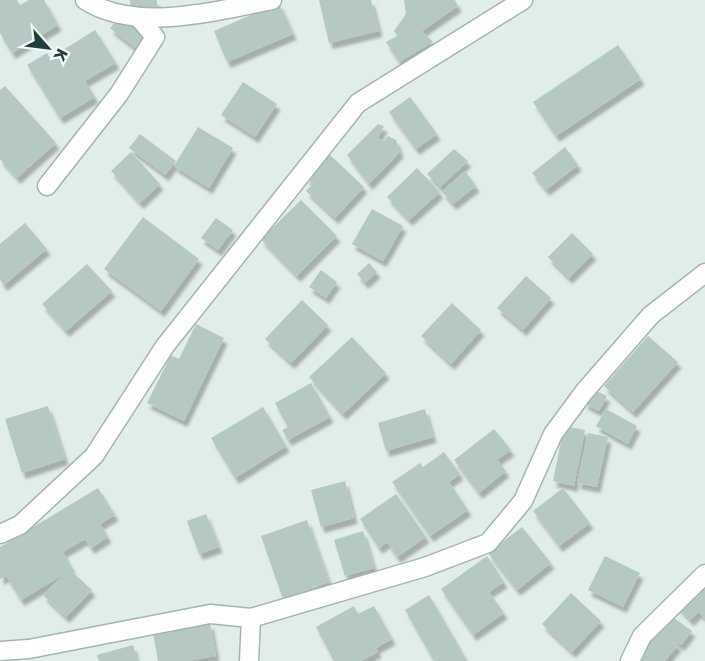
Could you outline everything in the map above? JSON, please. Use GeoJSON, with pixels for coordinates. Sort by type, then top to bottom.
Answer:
{"type":"FeatureCollection","features":[{"type":"Feature","properties":{"kind":"street"},"geometry":{"type":"LineString","coordinates":[[91,1],[139,18],[203,14],[272,0]]}},
{"type":"Feature","properties":{"kind":"street"},"geometry":{"type":"LineString","coordinates":[[0,534],[20,525],[94,456],[165,346],[358,103],[523,0]]}},
{"type":"Feature","properties":{"kind":"street"},"geometry":{"type":"LineString","coordinates":[[47,186],[119,94],[155,37],[139,18]]}},
{"type":"Feature","properties":{"kind":"street"},"geometry":{"type":"LineString","coordinates":[[0,651],[29,649],[210,614],[251,618],[424,567],[488,543],[523,501],[553,434],[584,392],[651,315],[705,273]]}},
{"type":"Feature","properties":{"kind":"street"},"geometry":{"type":"LineString","coordinates":[[630,661],[642,636],[705,574]]}},
{"type":"Feature","properties":{"kind":"street"},"geometry":{"type":"LineString","coordinates":[[249,661],[251,618]]}},
{"type":"Feature","properties":{"kind":"building"},"geometry":{"type":"Polygon","coordinates":[[[0,0],[17,0],[20,5],[29,0],[44,0],[58,25],[12,53],[0,33],[0,0]]]}},
{"type":"Feature","properties":{"kind":"building"},"geometry":{"type":"Polygon","coordinates":[[[130,0],[157,0],[157,8],[131,11],[130,0]]]}},
{"type":"Feature","properties":{"kind":"building"},"geometry":{"type":"Polygon","coordinates":[[[319,0],[371,0],[379,31],[329,43],[319,0]]]}},
{"type":"Feature","properties":{"kind":"building"},"geometry":{"type":"Polygon","coordinates":[[[404,0],[455,0],[458,6],[422,31],[433,42],[399,62],[386,42],[397,36],[394,31],[406,14],[404,0]]]}},
{"type":"Feature","properties":{"kind":"building"},"geometry":{"type":"Polygon","coordinates":[[[279,3],[293,34],[227,62],[214,31],[279,3]]]}},
{"type":"Feature","properties":{"kind":"building"},"geometry":{"type":"Polygon","coordinates":[[[121,15],[146,35],[135,48],[110,28],[121,15]]]}},
{"type":"Feature","properties":{"kind":"building"},"geometry":{"type":"Polygon","coordinates":[[[95,30],[116,63],[85,81],[95,97],[60,118],[27,65],[47,53],[50,58],[95,30]]]}},
{"type":"Feature","properties":{"kind":"building"},"geometry":{"type":"Polygon","coordinates":[[[618,45],[641,79],[556,136],[533,102],[618,45]]]}},
{"type":"Feature","properties":{"kind":"building"},"geometry":{"type":"Polygon","coordinates":[[[243,82],[277,104],[255,137],[221,115],[243,82]]]}},
{"type":"Feature","properties":{"kind":"building"},"geometry":{"type":"Polygon","coordinates":[[[5,86],[56,143],[17,178],[0,159],[0,90],[5,86]]]}},
{"type":"Feature","properties":{"kind":"building"},"geometry":{"type":"Polygon","coordinates":[[[410,97],[437,134],[416,149],[389,112],[410,97]]]}},
{"type":"Feature","properties":{"kind":"building"},"geometry":{"type":"Polygon","coordinates":[[[378,124],[384,126],[378,138],[384,141],[388,136],[396,140],[400,152],[369,184],[347,155],[378,124]]]}},
{"type":"Feature","properties":{"kind":"building"},"geometry":{"type":"Polygon","coordinates":[[[198,127],[233,148],[209,188],[174,166],[198,127]]]}},
{"type":"Feature","properties":{"kind":"building"},"geometry":{"type":"Polygon","coordinates":[[[140,134],[176,161],[165,175],[129,148],[140,134]]]}},
{"type":"Feature","properties":{"kind":"building"},"geometry":{"type":"Polygon","coordinates":[[[565,147],[578,165],[546,190],[532,173],[565,147]]]}},
{"type":"Feature","properties":{"kind":"building"},"geometry":{"type":"Polygon","coordinates":[[[454,149],[468,161],[440,187],[427,174],[454,149]]]}},
{"type":"Feature","properties":{"kind":"building"},"geometry":{"type":"Polygon","coordinates":[[[131,152],[160,184],[140,203],[111,171],[131,152]]]}},
{"type":"Feature","properties":{"kind":"building"},"geometry":{"type":"Polygon","coordinates":[[[329,154],[364,187],[335,218],[306,191],[313,184],[306,178],[329,154]]]}},
{"type":"Feature","properties":{"kind":"building"},"geometry":{"type":"Polygon","coordinates":[[[417,168],[440,192],[409,220],[387,197],[417,168]]]}},
{"type":"Feature","properties":{"kind":"building"},"geometry":{"type":"Polygon","coordinates":[[[465,171],[476,186],[453,204],[442,192],[465,171]]]}},
{"type":"Feature","properties":{"kind":"building"},"geometry":{"type":"Polygon","coordinates":[[[301,200],[337,236],[297,276],[261,239],[301,200]]]}},
{"type":"Feature","properties":{"kind":"building"},"geometry":{"type":"Polygon","coordinates":[[[372,209],[403,226],[383,261],[352,244],[372,209]]]}},
{"type":"Feature","properties":{"kind":"building"},"geometry":{"type":"Polygon","coordinates":[[[143,217],[199,259],[161,311],[104,269],[143,217]]]}},
{"type":"Feature","properties":{"kind":"building"},"geometry":{"type":"Polygon","coordinates":[[[216,218],[233,230],[218,250],[201,238],[216,218]]]}},
{"type":"Feature","properties":{"kind":"building"},"geometry":{"type":"Polygon","coordinates":[[[25,223],[47,249],[4,285],[0,280],[0,244],[25,223]]]}},
{"type":"Feature","properties":{"kind":"building"},"geometry":{"type":"Polygon","coordinates":[[[572,233],[593,254],[569,278],[548,257],[572,233]]]}},
{"type":"Feature","properties":{"kind":"building"},"geometry":{"type":"Polygon","coordinates":[[[369,263],[377,272],[365,283],[357,274],[369,263]]]}},
{"type":"Feature","properties":{"kind":"building"},"geometry":{"type":"Polygon","coordinates":[[[87,264],[112,291],[66,331],[42,304],[87,264]]]}},
{"type":"Feature","properties":{"kind":"building"},"geometry":{"type":"Polygon","coordinates":[[[321,270],[337,282],[326,298],[309,287],[321,270]]]}},
{"type":"Feature","properties":{"kind":"building"},"geometry":{"type":"Polygon","coordinates":[[[526,276],[551,298],[523,330],[497,308],[526,276]]]}},
{"type":"Feature","properties":{"kind":"building"},"geometry":{"type":"Polygon","coordinates":[[[302,300],[328,325],[291,363],[265,339],[302,300]]]}},
{"type":"Feature","properties":{"kind":"building"},"geometry":{"type":"Polygon","coordinates":[[[452,303],[481,330],[451,364],[421,336],[452,303]]]}},
{"type":"Feature","properties":{"kind":"building"},"geometry":{"type":"Polygon","coordinates":[[[196,324],[224,338],[184,421],[147,403],[171,355],[179,359],[196,324]]]}},
{"type":"Feature","properties":{"kind":"building"},"geometry":{"type":"Polygon","coordinates":[[[648,336],[678,362],[633,412],[604,386],[648,336]]]}},
{"type":"Feature","properties":{"kind":"building"},"geometry":{"type":"Polygon","coordinates":[[[352,337],[386,373],[343,414],[309,377],[352,337]]]}},
{"type":"Feature","properties":{"kind":"building"},"geometry":{"type":"Polygon","coordinates":[[[311,383],[330,417],[288,440],[282,430],[288,427],[275,403],[311,383]]]}},
{"type":"Feature","properties":{"kind":"building"},"geometry":{"type":"Polygon","coordinates":[[[592,389],[607,396],[599,411],[584,403],[592,389]]]}},
{"type":"Feature","properties":{"kind":"building"},"geometry":{"type":"Polygon","coordinates":[[[48,406],[65,459],[22,473],[5,419],[48,406]]]}},
{"type":"Feature","properties":{"kind":"building"},"geometry":{"type":"Polygon","coordinates":[[[263,407],[286,446],[235,478],[211,438],[263,407]]]}},
{"type":"Feature","properties":{"kind":"building"},"geometry":{"type":"Polygon","coordinates":[[[425,409],[433,437],[386,451],[378,423],[425,409]]]}},
{"type":"Feature","properties":{"kind":"building"},"geometry":{"type":"Polygon","coordinates":[[[606,409],[637,426],[628,444],[596,426],[606,409]]]}},
{"type":"Feature","properties":{"kind":"building"},"geometry":{"type":"Polygon","coordinates":[[[564,426],[585,430],[574,486],[553,481],[564,426]]]}},
{"type":"Feature","properties":{"kind":"building"},"geometry":{"type":"Polygon","coordinates":[[[494,429],[511,450],[497,460],[506,471],[479,493],[454,460],[494,429]]]}},
{"type":"Feature","properties":{"kind":"building"},"geometry":{"type":"Polygon","coordinates":[[[588,433],[608,437],[597,487],[577,483],[588,433]]]}},
{"type":"Feature","properties":{"kind":"building"},"geometry":{"type":"Polygon","coordinates":[[[444,452],[460,474],[449,482],[468,510],[430,536],[392,482],[420,463],[423,467],[444,452]]]}},
{"type":"Feature","properties":{"kind":"building"},"geometry":{"type":"Polygon","coordinates":[[[345,481],[354,518],[321,527],[311,490],[345,481]]]}},
{"type":"Feature","properties":{"kind":"building"},"geometry":{"type":"Polygon","coordinates":[[[98,488],[115,515],[100,524],[108,537],[91,548],[85,539],[63,552],[72,568],[70,570],[92,590],[66,617],[43,595],[64,574],[21,600],[6,576],[0,579],[0,547],[98,488]]]}},
{"type":"Feature","properties":{"kind":"building"},"geometry":{"type":"Polygon","coordinates":[[[563,488],[590,523],[559,546],[533,511],[563,488]]]}},
{"type":"Feature","properties":{"kind":"building"},"geometry":{"type":"Polygon","coordinates":[[[396,494],[426,537],[397,557],[387,542],[379,548],[360,519],[396,494]]]}},
{"type":"Feature","properties":{"kind":"building"},"geometry":{"type":"Polygon","coordinates":[[[206,514],[219,547],[199,554],[187,521],[206,514]]]}},
{"type":"Feature","properties":{"kind":"building"},"geometry":{"type":"Polygon","coordinates":[[[307,520],[329,582],[283,599],[261,536],[307,520]]]}},
{"type":"Feature","properties":{"kind":"building"},"geometry":{"type":"Polygon","coordinates":[[[522,527],[551,563],[517,590],[488,553],[522,527]]]}},
{"type":"Feature","properties":{"kind":"building"},"geometry":{"type":"Polygon","coordinates":[[[363,531],[374,568],[345,576],[334,540],[363,531]]]}},
{"type":"Feature","properties":{"kind":"building"},"geometry":{"type":"Polygon","coordinates":[[[487,556],[504,582],[489,592],[504,613],[473,635],[441,589],[487,556]]]}},
{"type":"Feature","properties":{"kind":"building"},"geometry":{"type":"Polygon","coordinates":[[[605,556],[640,573],[623,607],[588,590],[605,556]]]}},
{"type":"Feature","properties":{"kind":"building"},"geometry":{"type":"Polygon","coordinates":[[[705,581],[705,619],[699,612],[690,620],[676,605],[705,581]]]}},
{"type":"Feature","properties":{"kind":"building"},"geometry":{"type":"Polygon","coordinates":[[[571,593],[601,621],[572,652],[542,624],[571,593]]]}},
{"type":"Feature","properties":{"kind":"building"},"geometry":{"type":"Polygon","coordinates":[[[429,595],[467,661],[434,661],[405,610],[429,595]]]}},
{"type":"Feature","properties":{"kind":"building"},"geometry":{"type":"Polygon","coordinates":[[[354,606],[358,614],[374,606],[392,639],[376,648],[378,652],[361,661],[334,661],[316,627],[354,606]]]}},
{"type":"Feature","properties":{"kind":"building"},"geometry":{"type":"Polygon","coordinates":[[[666,612],[692,631],[681,645],[655,626],[666,612]]]}},
{"type":"Feature","properties":{"kind":"building"},"geometry":{"type":"Polygon","coordinates":[[[210,623],[216,656],[187,661],[158,661],[153,633],[210,623]]]}},
{"type":"Feature","properties":{"kind":"building"},"geometry":{"type":"Polygon","coordinates":[[[651,623],[678,645],[665,661],[641,661],[628,650],[651,623]]]}},
{"type":"Feature","properties":{"kind":"building"},"geometry":{"type":"Polygon","coordinates":[[[133,645],[137,661],[99,661],[97,655],[133,645]]]}}]}
